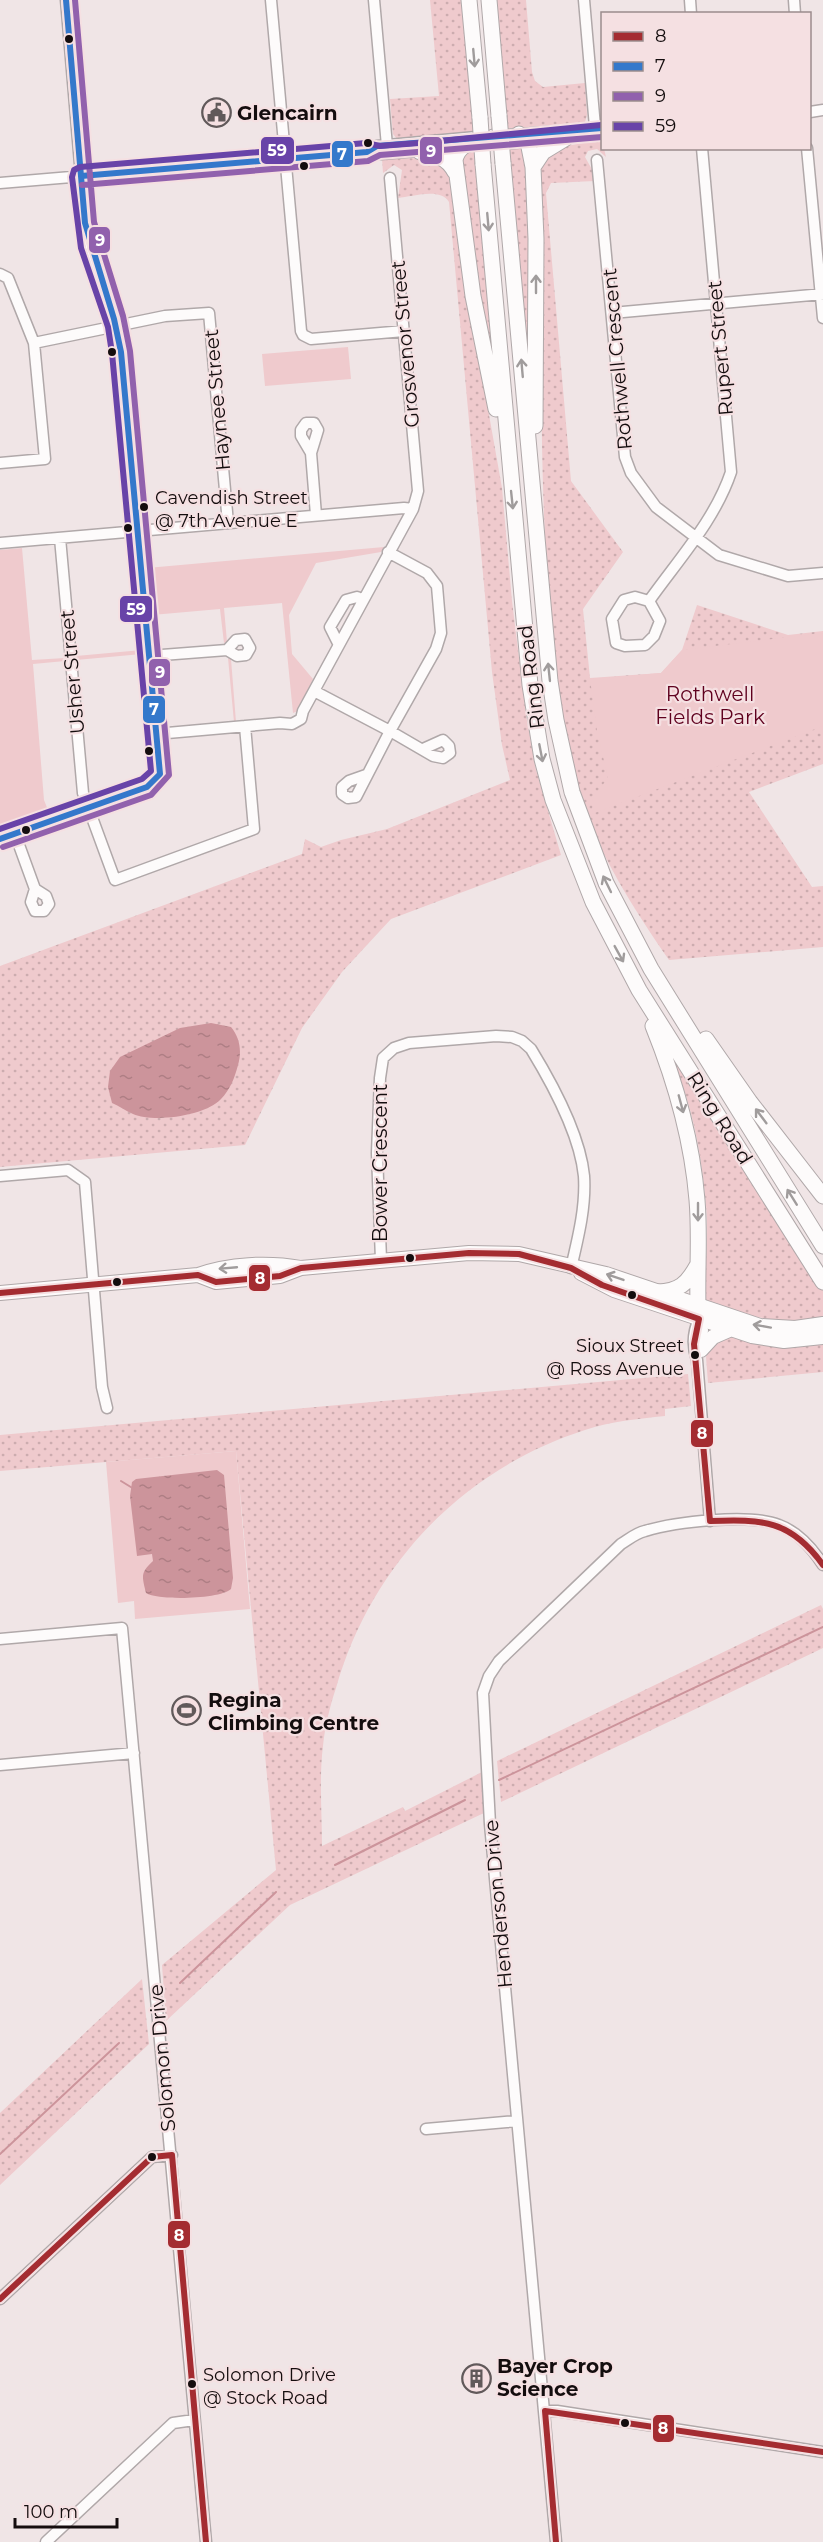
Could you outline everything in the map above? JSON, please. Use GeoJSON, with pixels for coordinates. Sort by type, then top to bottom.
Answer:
{"type":"FeatureCollection","features":[{"type":"Feature","properties":{"kind":"highway","name":"Ring Road"},"geometry":{"type":"LineString","coordinates":[[469,0],[530,685],[542,759],[553,800],[574,859],[597,911],[639,990],[823,1282]]}},
{"type":"Feature","properties":{"kind":"highway","name":"Ring Road"},"geometry":{"type":"LineString","coordinates":[[489,0],[550,681],[572,792],[593,853],[651,969],[823,1246]]}},
{"type":"Feature","properties":{"kind":"highway"},"geometry":{"type":"LineString","coordinates":[[498,135],[489,140],[468,142],[461,148],[456,155],[455,172],[473,296],[510,477]]}},
{"type":"Feature","properties":{"kind":"highway"},"geometry":{"type":"LineString","coordinates":[[524,138],[533,167],[537,294],[534,510]]}},
{"type":"Feature","properties":{"kind":"highway"},"geometry":{"type":"LineString","coordinates":[[533,167],[543,152],[566,138]]}},
{"type":"Feature","properties":{"kind":"highway"},"geometry":{"type":"LineString","coordinates":[[420,152],[441,156],[447,160],[455,172]]}},
{"type":"Feature","properties":{"kind":"highway"},"geometry":{"type":"LineString","coordinates":[[621,911],[750,1102],[823,1196]]}},
{"type":"Feature","properties":{"kind":"highway"},"geometry":{"type":"LineString","coordinates":[[639,990],[669,1066],[686,1122],[698,1202],[698,1313]]}},
{"type":"Feature","properties":{"kind":"highway"},"geometry":{"type":"LineString","coordinates":[[658,1292],[671,1292],[684,1286],[697,1266]]}},
{"type":"Feature","properties":{"kind":"main road"},"geometry":{"type":"LineString","coordinates":[[0,1293],[198,1275],[215,1269],[279,1264],[301,1268],[501,1252],[539,1258],[571,1268],[606,1274],[658,1292],[729,1330],[776,1340],[802,1340],[822,1328]]}},
{"type":"Feature","properties":{"kind":"main road"},"geometry":{"type":"LineString","coordinates":[[571,1268],[602,1285],[698,1313],[760,1326],[822,1328]]}},
{"type":"Feature","properties":{"kind":"main road"},"geometry":{"type":"LineString","coordinates":[[699,1355],[713,1337],[729,1330]]}},
{"type":"Feature","properties":{"kind":"street"},"geometry":{"type":"LineString","coordinates":[[0,839],[147,787],[160,774],[117,325],[90,246],[81,176],[66,0]]}},
{"type":"Feature","properties":{"kind":"street"},"geometry":{"type":"LineString","coordinates":[[271,0],[299,324],[303,335],[311,339],[404,332]]}},
{"type":"Feature","properties":{"kind":"street"},"geometry":{"type":"LineString","coordinates":[[374,0],[387,146]]}},
{"type":"Feature","properties":{"kind":"street"},"geometry":{"type":"LineString","coordinates":[[584,0],[600,130]]}},
{"type":"Feature","properties":{"kind":"street"},"geometry":{"type":"LineString","coordinates":[[0,183],[367,152],[379,154],[420,152],[600,130]]}},
{"type":"Feature","properties":{"kind":"street"},"geometry":{"type":"LineString","coordinates":[[367,152],[377,146],[498,135],[524,138],[566,138],[600,130]]}},
{"type":"Feature","properties":{"kind":"street","name":"Rupert Street"},"geometry":{"type":"LineString","coordinates":[[649,601],[724,494],[731,472],[702,150]]}},
{"type":"Feature","properties":{"kind":"street"},"geometry":{"type":"LineString","coordinates":[[807,150],[823,318]]}},
{"type":"Feature","properties":{"kind":"street","name":"Rothwell Crescent"},"geometry":{"type":"LineString","coordinates":[[597,160],[627,465],[656,507],[719,555],[788,576],[823,573]]}},
{"type":"Feature","properties":{"kind":"street","name":"Grosvenor Street"},"geometry":{"type":"LineString","coordinates":[[390,178],[418,491],[413,509]]}},
{"type":"Feature","properties":{"kind":"street"},"geometry":{"type":"LineString","coordinates":[[0,274],[8,278],[22,307],[34,343],[45,459],[0,463]]}},
{"type":"Feature","properties":{"kind":"street"},"geometry":{"type":"LineString","coordinates":[[612,313],[822,294]]}},
{"type":"Feature","properties":{"kind":"street","name":"Haynee Street"},"geometry":{"type":"LineString","coordinates":[[117,325],[165,316],[209,313],[228,523]]}},
{"type":"Feature","properties":{"kind":"street"},"geometry":{"type":"LineString","coordinates":[[34,343],[117,325]]}},
{"type":"Feature","properties":{"kind":"street"},"geometry":{"type":"LineString","coordinates":[[311,453],[316,515]]}},
{"type":"Feature","properties":{"kind":"street"},"geometry":{"type":"LineString","coordinates":[[0,543],[316,515],[413,509],[303,711],[294,718],[280,723],[156,734]]}},
{"type":"Feature","properties":{"kind":"street","name":"Usher Street"},"geometry":{"type":"LineString","coordinates":[[60,538],[83,794],[115,880],[254,830],[244,726]]}},
{"type":"Feature","properties":{"kind":"street"},"geometry":{"type":"LineString","coordinates":[[366,775],[436,649],[441,633],[437,586],[428,573],[388,552]]}},
{"type":"Feature","properties":{"kind":"street"},"geometry":{"type":"LineString","coordinates":[[339,645],[330,627],[346,600],[357,597],[363,600]]}},
{"type":"Feature","properties":{"kind":"street"},"geometry":{"type":"LineString","coordinates":[[634,597],[649,601],[660,621],[654,636],[645,645],[625,646],[616,643],[612,619],[624,600],[634,597]]}},
{"type":"Feature","properties":{"kind":"street"},"geometry":{"type":"LineString","coordinates":[[149,656],[227,650]]}},
{"type":"Feature","properties":{"kind":"street"},"geometry":{"type":"LineString","coordinates":[[315,691],[423,749]]}},
{"type":"Feature","properties":{"kind":"street"},"geometry":{"type":"LineString","coordinates":[[15,834],[35,889]]}},
{"type":"Feature","properties":{"kind":"street","name":"Bower Crescent"},"geometry":{"type":"LineString","coordinates":[[381,1260],[377,1153],[383,1058],[394,1048],[409,1043],[496,1036],[512,1037],[522,1041],[531,1049],[576,1140],[584,1177],[584,1197],[571,1268]]}},
{"type":"Feature","properties":{"kind":"street"},"geometry":{"type":"LineString","coordinates":[[0,1176],[68,1170],[85,1182],[102,1388],[107,1408]]}},
{"type":"Feature","properties":{"kind":"street"},"geometry":{"type":"LineString","coordinates":[[698,1313],[694,1329],[694,1351],[699,1355],[710,1521]]}},
{"type":"Feature","properties":{"kind":"street","name":"Henderson Drive"},"geometry":{"type":"LineString","coordinates":[[556,2542],[490,1824],[483,1693],[489,1676],[499,1661],[621,1544],[643,1531],[710,1521],[750,1519],[767,1521],[782,1526],[807,1544],[823,1565]]}},
{"type":"Feature","properties":{"kind":"street","name":"Solomon Drive"},"geometry":{"type":"LineString","coordinates":[[0,1639],[122,1628],[206,2542]]}},
{"type":"Feature","properties":{"kind":"street"},"geometry":{"type":"LineString","coordinates":[[0,1765],[134,1753]]}},
{"type":"Feature","properties":{"kind":"street"},"geometry":{"type":"LineString","coordinates":[[426,2129],[517,2121]]}},
{"type":"Feature","properties":{"kind":"street"},"geometry":{"type":"LineString","coordinates":[[0,2299],[152,2157],[172,2155]]}},
{"type":"Feature","properties":{"kind":"street"},"geometry":{"type":"LineString","coordinates":[[545,2411],[557,2410],[823,2452]]}},
{"type":"Feature","properties":{"kind":"street"},"geometry":{"type":"LineString","coordinates":[[46,2542],[173,2423],[194,2420]]}},
{"type":"Feature","properties":{"kind":"green space"},"geometry":{"type":"Polygon","coordinates":[[[430,0],[462,0],[475,132],[397,139],[393,134],[390,99],[439,96],[430,0]]]}},
{"type":"Feature","properties":{"kind":"green space"},"geometry":{"type":"Polygon","coordinates":[[[497,0],[526,0],[532,72],[535,81],[543,87],[585,83],[587,115],[585,122],[506,129],[497,0]]]}},
{"type":"Feature","properties":{"kind":"green space"},"geometry":{"type":"Polygon","coordinates":[[[601,140],[601,150],[604,150],[606,157],[597,149],[588,151],[585,157],[594,173],[595,181],[551,183],[546,193],[571,481],[623,552],[583,609],[590,678],[661,673],[682,650],[697,605],[788,635],[823,631],[823,764],[749,792],[812,887],[823,886],[823,947],[669,960],[630,900],[607,859],[586,816],[577,789],[567,743],[552,637],[542,462],[540,169],[552,152],[571,145],[601,140]]]}},
{"type":"Feature","properties":{"kind":"green space"},"geometry":{"type":"Polygon","coordinates":[[[522,146],[530,193],[530,373],[508,147],[522,146]]]}},
{"type":"Feature","properties":{"kind":"green space"},"geometry":{"type":"Polygon","coordinates":[[[477,150],[497,391],[463,196],[462,154],[477,150]]]}},
{"type":"Feature","properties":{"kind":"green space"},"geometry":{"type":"Polygon","coordinates":[[[382,159],[434,159],[450,174],[460,251],[502,488],[512,601],[526,715],[536,770],[561,855],[391,919],[342,972],[302,1028],[245,1145],[0,1167],[0,966],[302,854],[305,839],[321,847],[387,829],[510,780],[502,745],[492,672],[449,202],[445,197],[433,194],[398,198],[402,170],[394,165],[383,173],[382,159]]]}},
{"type":"Feature","properties":{"kind":"green space"},"geometry":{"type":"Polygon","coordinates":[[[348,347],[351,379],[265,386],[262,354],[348,347]]]}},
{"type":"Feature","properties":{"kind":"green space"},"geometry":{"type":"Polygon","coordinates":[[[384,547],[381,552],[316,563],[289,615],[292,654],[313,679],[298,711],[293,713],[282,603],[224,608],[227,642],[224,643],[220,609],[152,615],[147,568],[384,547]]]}},
{"type":"Feature","properties":{"kind":"green space"},"geometry":{"type":"Polygon","coordinates":[[[22,548],[32,660],[65,658],[65,661],[33,664],[44,800],[50,815],[0,835],[0,550],[22,548]]]}},
{"type":"Feature","properties":{"kind":"green space","name":"Rothwell Fields Park"},"geometry":{"type":"Polygon","coordinates":[[[823,633],[823,726],[592,814],[593,797],[608,778],[597,731],[590,679],[661,673],[682,650],[823,633]]]}},
{"type":"Feature","properties":{"kind":"green space"},"geometry":{"type":"Polygon","coordinates":[[[142,650],[142,654],[76,660],[76,656],[142,650]]]}},
{"type":"Feature","properties":{"kind":"green space"},"geometry":{"type":"Polygon","coordinates":[[[228,658],[231,659],[236,722],[234,722],[228,658]]]}},
{"type":"Feature","properties":{"kind":"green space"},"geometry":{"type":"Polygon","coordinates":[[[678,1061],[823,1290],[823,1318],[793,1321],[763,1318],[704,1301],[707,1217],[704,1187],[691,1114],[673,1062],[678,1061]]]}},
{"type":"Feature","properties":{"kind":"green space"},"geometry":{"type":"Polygon","coordinates":[[[726,1334],[823,1343],[823,1372],[708,1383],[706,1357],[710,1345],[726,1334]]]}},
{"type":"Feature","properties":{"kind":"green space"},"geometry":{"type":"Polygon","coordinates":[[[688,1374],[691,1406],[665,1409],[665,1416],[595,1427],[541,1447],[500,1469],[462,1496],[428,1528],[398,1563],[373,1601],[352,1643],[326,1724],[321,1783],[322,1846],[403,1807],[405,1811],[482,1772],[486,1812],[290,1905],[166,2021],[162,1965],[276,1870],[236,1451],[0,1471],[0,1435],[688,1374]]]}},
{"type":"Feature","properties":{"kind":"green space"},"geometry":{"type":"Polygon","coordinates":[[[236,1451],[250,1609],[135,1619],[134,1601],[118,1603],[106,1462],[236,1451]]]}},
{"type":"Feature","properties":{"kind":"green space"},"geometry":{"type":"Polygon","coordinates":[[[821,1605],[823,1609],[823,1648],[501,1802],[497,1761],[821,1605]]]}},
{"type":"Feature","properties":{"kind":"green space"},"geometry":{"type":"Polygon","coordinates":[[[142,1979],[149,2044],[0,2185],[0,2113],[142,1979]]]}},
{"type":"Feature","properties":{"kind":"water"},"geometry":{"type":"Polygon","coordinates":[[[211,1023],[231,1027],[240,1050],[230,1087],[221,1099],[192,1114],[166,1118],[142,1117],[112,1103],[108,1087],[110,1071],[120,1057],[180,1028],[211,1023]]]}},
{"type":"Feature","properties":{"kind":"water"},"geometry":{"type":"Polygon","coordinates":[[[217,1470],[224,1475],[233,1578],[231,1589],[215,1595],[190,1598],[153,1596],[146,1593],[143,1575],[153,1561],[152,1554],[137,1556],[130,1496],[132,1482],[136,1479],[217,1470]]]}},
{"type":"Feature","properties":{"kind":"waterway"},"geometry":{"type":"LineString","coordinates":[[121,1481],[134,1489]]}},
{"type":"Feature","properties":{"kind":"waterway"},"geometry":{"type":"LineString","coordinates":[[499,1780],[823,1627]]}},
{"type":"Feature","properties":{"kind":"waterway"},"geometry":{"type":"LineString","coordinates":[[335,1865],[465,1800]]}},
{"type":"Feature","properties":{"kind":"waterway"},"geometry":{"type":"LineString","coordinates":[[180,1983],[276,1892]]}},
{"type":"Feature","properties":{"kind":"waterway"},"geometry":{"type":"LineString","coordinates":[[0,2154],[119,2043]]}},
{"type":"Feature","properties":{"kind":"transit line","name":"7"},"geometry":{"type":"LineString","coordinates":[[0,839],[147,787],[160,774],[121,352],[114,319],[85,223],[66,0]]}},
{"type":"Feature","properties":{"kind":"transit line","name":"9"},"geometry":{"type":"LineString","coordinates":[[3,847],[151,795],[169,775],[130,351],[123,316],[94,222],[75,0]]}},
{"type":"Feature","properties":{"kind":"transit line","name":"59"},"geometry":{"type":"LineString","coordinates":[[0,829],[142,779],[151,771],[112,353],[108,327],[81,248],[72,177],[74,170],[80,167],[366,143],[380,146],[419,143],[601,125]]}},
{"type":"Feature","properties":{"kind":"transit line","name":"7"},"geometry":{"type":"LineString","coordinates":[[81,176],[367,152],[377,146],[601,128]]}},
{"type":"Feature","properties":{"kind":"transit line","name":"9"},"geometry":{"type":"LineString","coordinates":[[82,185],[368,161],[380,155],[601,137]]}},
{"type":"Feature","properties":{"kind":"transit line","name":"8"},"geometry":{"type":"LineString","coordinates":[[0,1293],[198,1275],[216,1282],[280,1276],[301,1268],[469,1253],[519,1254],[571,1268],[602,1285],[699,1319],[694,1344],[710,1521],[745,1521],[774,1525],[799,1539],[823,1565]]}},
{"type":"Feature","properties":{"kind":"transit line","name":"8"},"geometry":{"type":"LineString","coordinates":[[0,2299],[152,2157],[172,2155],[206,2542]]}},
{"type":"Feature","properties":{"kind":"transit line","name":"8"},"geometry":{"type":"LineString","coordinates":[[556,2542],[545,2411],[823,2452]]}},
{"type":"Feature","properties":{"kind":"place","name":"Glencairn"},"geometry":{"type":"Point","coordinates":[216,113]}},
{"type":"Feature","properties":{"kind":"place","name":"Cavendish Street @ 7th Avenue E"},"geometry":{"type":"Point","coordinates":[144,507]}},
{"type":"Feature","properties":{"kind":"place","name":"Sioux Street @ Ross Avenue"},"geometry":{"type":"Point","coordinates":[695,1355]}},
{"type":"Feature","properties":{"kind":"place","name":"Regina Climbing Centre"},"geometry":{"type":"Point","coordinates":[187,1711]}},
{"type":"Feature","properties":{"kind":"place","name":"Bayer Crop Science"},"geometry":{"type":"Point","coordinates":[476,2378]}},
{"type":"Feature","properties":{"kind":"place","name":"Solomon Drive @ Stock Road"},"geometry":{"type":"Point","coordinates":[192,2384]}}]}
